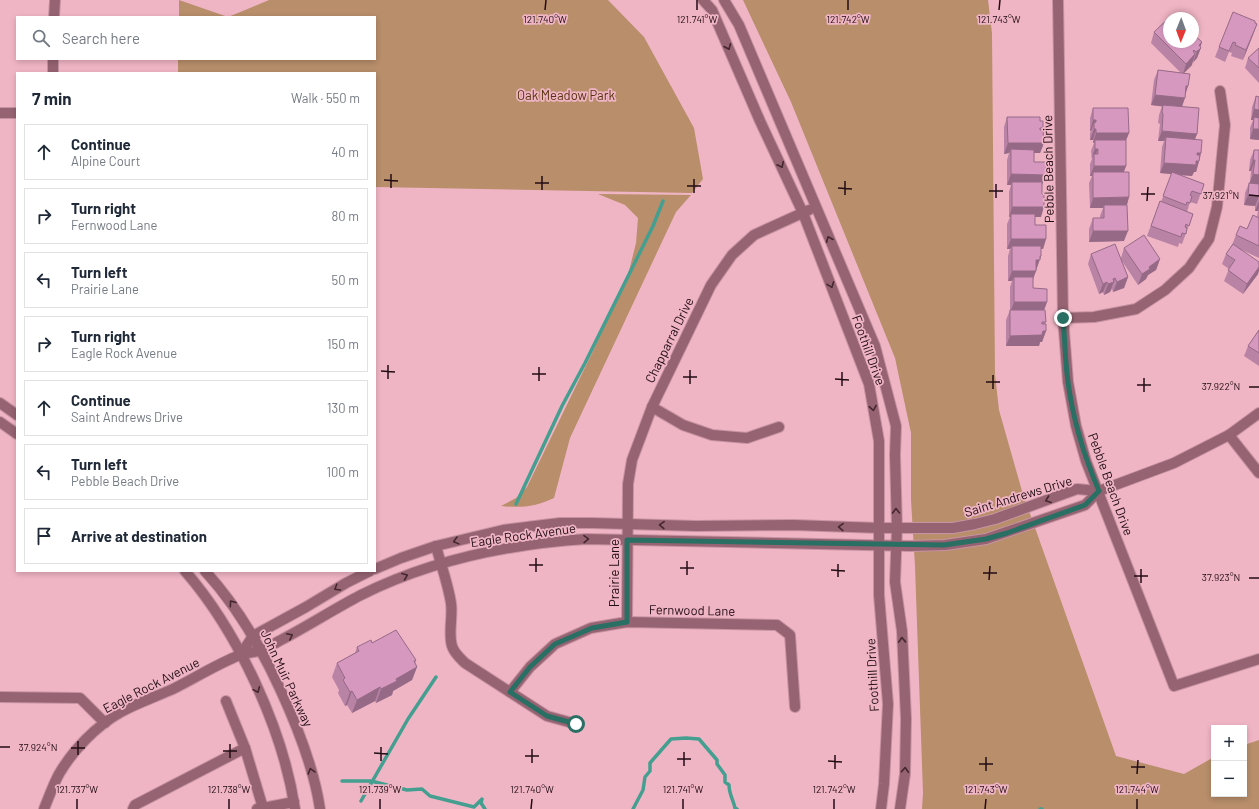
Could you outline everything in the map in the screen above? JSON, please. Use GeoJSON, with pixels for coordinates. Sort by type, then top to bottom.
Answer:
{"type":"FeatureCollection","features":[{"type":"Feature","properties":{"kind":"street"},"geometry":{"type":"LineString","coordinates":[[54,16],[55,0]]}},
{"type":"Feature","properties":{"kind":"street","name":"Foothill Drive"},"geometry":{"type":"LineString","coordinates":[[703,0],[712,10],[760,121],[803,213],[869,384],[879,441],[879,595],[888,704],[884,784],[881,809]]}},
{"type":"Feature","properties":{"kind":"street","name":"Foothill Drive"},"geometry":{"type":"LineString","coordinates":[[724,0],[739,25],[875,346],[896,426],[895,455],[897,528],[895,582],[902,631],[906,719],[905,774],[900,809]]}},
{"type":"Feature","properties":{"kind":"street","name":"Pebble Beach Drive"},"geometry":{"type":"LineString","coordinates":[[1058,0],[1063,318],[1068,382],[1076,426],[1086,461],[1174,686],[1259,659]]}},
{"type":"Feature","properties":{"kind":"street"},"geometry":{"type":"LineString","coordinates":[[53,60],[53,72]]}},
{"type":"Feature","properties":{"kind":"street"},"geometry":{"type":"LineString","coordinates":[[1063,318],[1094,317],[1136,309],[1165,290],[1189,268],[1209,239],[1217,207],[1225,125],[1220,91]]}},
{"type":"Feature","properties":{"kind":"street"},"geometry":{"type":"LineString","coordinates":[[0,112],[16,113]]}},
{"type":"Feature","properties":{"kind":"street","name":"Chapparral Drive"},"geometry":{"type":"LineString","coordinates":[[627,524],[628,484],[632,460],[652,408],[710,285],[732,255],[754,235],[816,207]]}},
{"type":"Feature","properties":{"kind":"street"},"geometry":{"type":"LineString","coordinates":[[0,403],[16,414]]}},
{"type":"Feature","properties":{"kind":"street"},"geometry":{"type":"LineString","coordinates":[[652,408],[683,425],[712,435],[747,438],[779,427]]}},
{"type":"Feature","properties":{"kind":"street","name":"Saint Andrews Drive"},"geometry":{"type":"LineString","coordinates":[[879,545],[944,545],[986,539],[1085,505],[1099,491],[1174,463],[1229,435],[1259,413]]}},
{"type":"Feature","properties":{"kind":"street"},"geometry":{"type":"LineString","coordinates":[[0,422],[16,433]]}},
{"type":"Feature","properties":{"kind":"street"},"geometry":{"type":"LineString","coordinates":[[1229,435],[1259,473]]}},
{"type":"Feature","properties":{"kind":"street","name":"Saint Andrews Drive"},"geometry":{"type":"LineString","coordinates":[[880,528],[953,528],[995,519],[1077,489],[1099,491]]}},
{"type":"Feature","properties":{"kind":"street","name":"Eagle Rock Avenue"},"geometry":{"type":"LineString","coordinates":[[376,569],[436,546],[503,530],[560,523],[696,526],[793,525],[880,528]]}},
{"type":"Feature","properties":{"kind":"street","name":"Prairie Lane"},"geometry":{"type":"LineString","coordinates":[[627,524],[627,622]]}},
{"type":"Feature","properties":{"kind":"street","name":"Eagle Rock Avenue"},"geometry":{"type":"LineString","coordinates":[[44,809],[59,774],[68,761],[81,745],[105,723],[120,713],[177,687],[241,654],[261,650],[362,595],[397,579],[441,563],[477,554],[551,541],[586,539],[879,545]]}},
{"type":"Feature","properties":{"kind":"street"},"geometry":{"type":"LineString","coordinates":[[436,546],[451,604],[450,641],[456,655],[465,663],[547,716],[576,724]]}},
{"type":"Feature","properties":{"kind":"street"},"geometry":{"type":"LineString","coordinates":[[186,572],[213,608],[241,654],[268,713],[285,763],[295,805],[260,809],[244,748],[226,701]]}},
{"type":"Feature","properties":{"kind":"street","name":"John Muir Parkway"},"geometry":{"type":"LineString","coordinates":[[206,572],[231,602],[261,650],[296,725],[312,773],[320,809]]}},
{"type":"Feature","properties":{"kind":"street","name":"Eagle Rock Avenue"},"geometry":{"type":"LineString","coordinates":[[241,654],[253,636],[368,572]]}},
{"type":"Feature","properties":{"kind":"street","name":"Fernwood Lane"},"geometry":{"type":"LineString","coordinates":[[510,692],[530,667],[555,644],[592,628],[627,622],[777,625],[790,635],[795,707]]}},
{"type":"Feature","properties":{"kind":"street"},"geometry":{"type":"LineString","coordinates":[[0,697],[80,698],[105,723]]}},
{"type":"Feature","properties":{"kind":"street"},"geometry":{"type":"LineString","coordinates":[[133,809],[135,805],[244,748]]}},
{"type":"Feature","properties":{"kind":"green space"},"geometry":{"type":"Polygon","coordinates":[[[179,0],[225,16],[179,16],[179,0]]]}},
{"type":"Feature","properties":{"kind":"green space","name":"Oak Meadow Park"},"geometry":{"type":"Polygon","coordinates":[[[269,0],[608,0],[644,37],[694,128],[703,179],[692,193],[376,187],[376,72],[178,72],[178,60],[376,60],[376,16],[230,16],[269,0]]]}},
{"type":"Feature","properties":{"kind":"green space"},"geometry":{"type":"Polygon","coordinates":[[[743,0],[988,0],[992,33],[995,374],[999,410],[1022,491],[1116,756],[1184,774],[1211,759],[1211,797],[1247,797],[1247,744],[1259,740],[1259,809],[922,809],[923,793],[915,566],[911,500],[911,433],[895,358],[791,102],[743,0]]]}},
{"type":"Feature","properties":{"kind":"green space"},"geometry":{"type":"Polygon","coordinates":[[[598,194],[691,195],[676,212],[570,438],[554,498],[528,506],[501,506],[516,498],[527,487],[594,349],[629,271],[636,243],[638,218],[625,205],[598,194]]]}},
{"type":"Feature","properties":{"kind":"building"},"geometry":{"type":"Polygon","coordinates":[[[1233,12],[1255,21],[1257,24],[1246,50],[1235,45],[1236,43],[1233,42],[1229,51],[1219,47],[1233,12]]]}},
{"type":"Feature","properties":{"kind":"building"},"geometry":{"type":"Polygon","coordinates":[[[1163,24],[1163,41],[1154,32],[1163,24]]]}},
{"type":"Feature","properties":{"kind":"building"},"geometry":{"type":"Polygon","coordinates":[[[1199,45],[1201,48],[1196,52],[1194,50],[1193,51],[1195,54],[1186,64],[1170,48],[1199,48],[1199,45]]]}},
{"type":"Feature","properties":{"kind":"building"},"geometry":{"type":"Polygon","coordinates":[[[1259,48],[1259,68],[1248,58],[1259,48]]]}},
{"type":"Feature","properties":{"kind":"building"},"geometry":{"type":"Polygon","coordinates":[[[1158,70],[1190,74],[1188,86],[1186,86],[1185,98],[1155,95],[1158,70]]]}},
{"type":"Feature","properties":{"kind":"building"},"geometry":{"type":"Polygon","coordinates":[[[1256,96],[1259,97],[1259,110],[1254,109],[1256,96]]]}},
{"type":"Feature","properties":{"kind":"building"},"geometry":{"type":"Polygon","coordinates":[[[1163,105],[1199,108],[1197,134],[1162,131],[1163,105]]]}},
{"type":"Feature","properties":{"kind":"building"},"geometry":{"type":"Polygon","coordinates":[[[1093,108],[1128,108],[1129,133],[1096,133],[1094,123],[1096,120],[1093,120],[1093,108]]]}},
{"type":"Feature","properties":{"kind":"building"},"geometry":{"type":"Polygon","coordinates":[[[1007,117],[1040,117],[1040,121],[1043,121],[1043,128],[1040,128],[1040,130],[1043,130],[1044,143],[1008,143],[1007,117]]]}},
{"type":"Feature","properties":{"kind":"building"},"geometry":{"type":"Polygon","coordinates":[[[1254,117],[1259,118],[1259,129],[1253,129],[1254,117]]]}},
{"type":"Feature","properties":{"kind":"building"},"geometry":{"type":"Polygon","coordinates":[[[1166,137],[1202,140],[1201,153],[1197,153],[1197,155],[1200,155],[1199,161],[1196,161],[1196,165],[1164,163],[1166,137]]]}},
{"type":"Feature","properties":{"kind":"building"},"geometry":{"type":"Polygon","coordinates":[[[1095,140],[1126,140],[1126,166],[1094,166],[1094,154],[1098,154],[1098,149],[1095,149],[1095,140]]]}},
{"type":"Feature","properties":{"kind":"building"},"geometry":{"type":"Polygon","coordinates":[[[1011,149],[1034,150],[1034,162],[1046,162],[1046,175],[1011,174],[1011,149]]]}},
{"type":"Feature","properties":{"kind":"building"},"geometry":{"type":"Polygon","coordinates":[[[1254,150],[1259,150],[1259,175],[1253,174],[1255,160],[1253,160],[1254,150]]]}},
{"type":"Feature","properties":{"kind":"building"},"geometry":{"type":"Polygon","coordinates":[[[1093,172],[1129,172],[1129,197],[1093,198],[1093,172]]]}},
{"type":"Feature","properties":{"kind":"building"},"geometry":{"type":"Polygon","coordinates":[[[1172,172],[1204,184],[1201,194],[1192,191],[1190,195],[1192,196],[1190,203],[1187,202],[1186,205],[1163,196],[1172,172]]]}},
{"type":"Feature","properties":{"kind":"building"},"geometry":{"type":"Polygon","coordinates":[[[1012,182],[1042,182],[1044,207],[1012,207],[1012,182]]]}},
{"type":"Feature","properties":{"kind":"building"},"geometry":{"type":"Polygon","coordinates":[[[1249,183],[1259,184],[1259,196],[1248,195],[1249,183]]]}},
{"type":"Feature","properties":{"kind":"building"},"geometry":{"type":"Polygon","coordinates":[[[1160,201],[1193,214],[1189,226],[1186,224],[1186,234],[1182,233],[1181,237],[1151,226],[1160,201]]]}},
{"type":"Feature","properties":{"kind":"building"},"geometry":{"type":"Polygon","coordinates":[[[1104,205],[1127,205],[1128,231],[1093,231],[1093,218],[1104,218],[1104,205]]]}},
{"type":"Feature","properties":{"kind":"building"},"geometry":{"type":"Polygon","coordinates":[[[1011,214],[1035,214],[1035,225],[1046,225],[1046,239],[1011,239],[1011,214]]]}},
{"type":"Feature","properties":{"kind":"building"},"geometry":{"type":"Polygon","coordinates":[[[1253,215],[1259,218],[1259,246],[1236,235],[1240,226],[1247,229],[1253,215]]]}},
{"type":"Feature","properties":{"kind":"building"},"geometry":{"type":"Polygon","coordinates":[[[1144,235],[1160,259],[1149,267],[1150,269],[1142,274],[1124,248],[1144,235]]]}},
{"type":"Feature","properties":{"kind":"building"},"geometry":{"type":"Polygon","coordinates":[[[1115,244],[1128,277],[1117,282],[1115,278],[1113,279],[1114,282],[1108,284],[1107,282],[1103,284],[1091,254],[1115,244]]]}},
{"type":"Feature","properties":{"kind":"building"},"geometry":{"type":"Polygon","coordinates":[[[1233,244],[1259,262],[1259,267],[1247,284],[1228,270],[1235,260],[1226,254],[1233,244]]]}},
{"type":"Feature","properties":{"kind":"building"},"geometry":{"type":"Polygon","coordinates":[[[1012,246],[1041,246],[1040,260],[1036,260],[1036,271],[1012,271],[1012,246]]]}},
{"type":"Feature","properties":{"kind":"building"},"geometry":{"type":"Polygon","coordinates":[[[1014,277],[1033,277],[1033,288],[1047,289],[1047,302],[1014,302],[1014,277]]]}},
{"type":"Feature","properties":{"kind":"building"},"geometry":{"type":"Polygon","coordinates":[[[1010,310],[1045,310],[1046,322],[1042,322],[1042,324],[1046,324],[1046,331],[1043,331],[1042,335],[1010,336],[1010,310]]]}},
{"type":"Feature","properties":{"kind":"building"},"geometry":{"type":"Polygon","coordinates":[[[1259,330],[1259,353],[1248,346],[1259,330]]]}},
{"type":"Feature","properties":{"kind":"building"},"geometry":{"type":"Polygon","coordinates":[[[396,630],[416,660],[414,661],[417,667],[396,679],[397,681],[381,689],[380,687],[357,700],[343,680],[345,678],[337,663],[359,651],[357,647],[371,640],[372,643],[396,630]]]}},
{"type":"Feature","properties":{"kind":"waterway"},"geometry":{"type":"LineString","coordinates":[[516,504],[562,406],[653,226],[663,201]]}},
{"type":"Feature","properties":{"kind":"waterway"},"geometry":{"type":"LineString","coordinates":[[361,801],[408,719],[436,677]]}},
{"type":"Feature","properties":{"kind":"waterway"},"geometry":{"type":"LineString","coordinates":[[633,809],[643,790],[645,777],[650,771],[650,763],[671,739],[686,738],[699,739],[717,760],[717,764],[725,775],[725,782],[729,785],[735,808],[737,809]]}},
{"type":"Feature","properties":{"kind":"waterway"},"geometry":{"type":"LineString","coordinates":[[342,781],[371,781],[407,790],[422,789],[430,796],[474,807],[482,799],[481,803],[485,809]]}},
{"type":"Feature","properties":{"kind":"route"},"geometry":{"type":"LineString","coordinates":[[576,724],[547,716],[510,692],[530,667],[555,644],[592,628],[627,622],[627,540],[910,546],[944,545],[986,539],[1085,505],[1099,491],[1086,461],[1076,426],[1068,382],[1063,318]]}}]}
